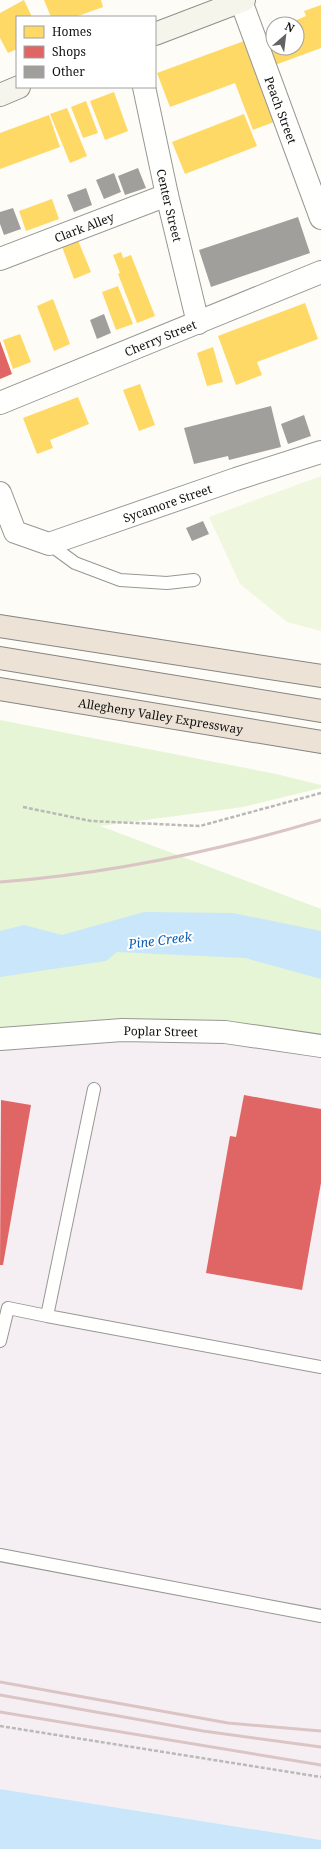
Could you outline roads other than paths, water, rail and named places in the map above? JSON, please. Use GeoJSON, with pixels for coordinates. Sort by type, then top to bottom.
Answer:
{"type":"FeatureCollection","features":[{"type":"Feature","properties":{"kind":"highway"},"geometry":{"type":"LineString","coordinates":[[0,626],[321,676]]}},
{"type":"Feature","properties":{"kind":"highway"},"geometry":{"type":"LineString","coordinates":[[0,658],[321,711]]}},
{"type":"Feature","properties":{"kind":"highway","name":"Allegheny Valley Expressway"},"geometry":{"type":"LineString","coordinates":[[0,689],[321,742]]}},
{"type":"Feature","properties":{"kind":"street"},"geometry":{"type":"LineString","coordinates":[[156,34],[242,1]]}},
{"type":"Feature","properties":{"kind":"street","name":"Peach Street"},"geometry":{"type":"LineString","coordinates":[[242,1],[321,218]]}},
{"type":"Feature","properties":{"kind":"street"},"geometry":{"type":"LineString","coordinates":[[0,95],[18,88]]}},
{"type":"Feature","properties":{"kind":"street","name":"Center Street"},"geometry":{"type":"LineString","coordinates":[[144,88],[167,195],[198,323]]}},
{"type":"Feature","properties":{"kind":"street","name":"Clark Alley"},"geometry":{"type":"LineString","coordinates":[[0,259],[167,195]]}},
{"type":"Feature","properties":{"kind":"street","name":"Cherry Street"},"geometry":{"type":"LineString","coordinates":[[0,403],[321,272]]}},
{"type":"Feature","properties":{"kind":"street","name":"Sycamore Street"},"geometry":{"type":"LineString","coordinates":[[49,544],[236,479],[321,452]]}},
{"type":"Feature","properties":{"kind":"street"},"geometry":{"type":"LineString","coordinates":[[0,493],[14,532],[49,544]]}},
{"type":"Feature","properties":{"kind":"street","name":"Poplar Street"},"geometry":{"type":"LineString","coordinates":[[0,1039],[122,1030],[217,1032],[321,1046]]}},
{"type":"Feature","properties":{"kind":"lane"},"geometry":{"type":"LineString","coordinates":[[49,544],[74,562],[120,580],[166,583],[194,580]]}},
{"type":"Feature","properties":{"kind":"lane"},"geometry":{"type":"LineString","coordinates":[[47,1316],[94,1089]]}},
{"type":"Feature","properties":{"kind":"lane"},"geometry":{"type":"LineString","coordinates":[[0,1341],[8,1308],[321,1367]]}},
{"type":"Feature","properties":{"kind":"lane"},"geometry":{"type":"LineString","coordinates":[[0,1555],[321,1616]]}},
{"type":"Feature","properties":{"kind":"water","name":"Pine Creek"},"geometry":{"type":"Polygon","coordinates":[[[144,912],[233,913],[321,931],[321,979],[245,958],[117,952],[106,961],[0,977],[0,931],[24,925],[62,935],[144,912]]]}},
{"type":"Feature","properties":{"kind":"water"},"geometry":{"type":"Polygon","coordinates":[[[0,1789],[321,1840],[321,1849],[0,1849],[0,1789]]]}},
{"type":"Feature","properties":{"kind":"railway"},"geometry":{"type":"LineString","coordinates":[[0,882],[81,873],[162,860],[242,842],[321,820]]}},
{"type":"Feature","properties":{"kind":"railway"},"geometry":{"type":"LineString","coordinates":[[0,1682],[228,1723],[321,1731]]}},
{"type":"Feature","properties":{"kind":"railway"},"geometry":{"type":"LineString","coordinates":[[0,1695],[203,1731],[321,1747]]}},
{"type":"Feature","properties":{"kind":"railway"},"geometry":{"type":"LineString","coordinates":[[0,1712],[321,1765]]}}]}
